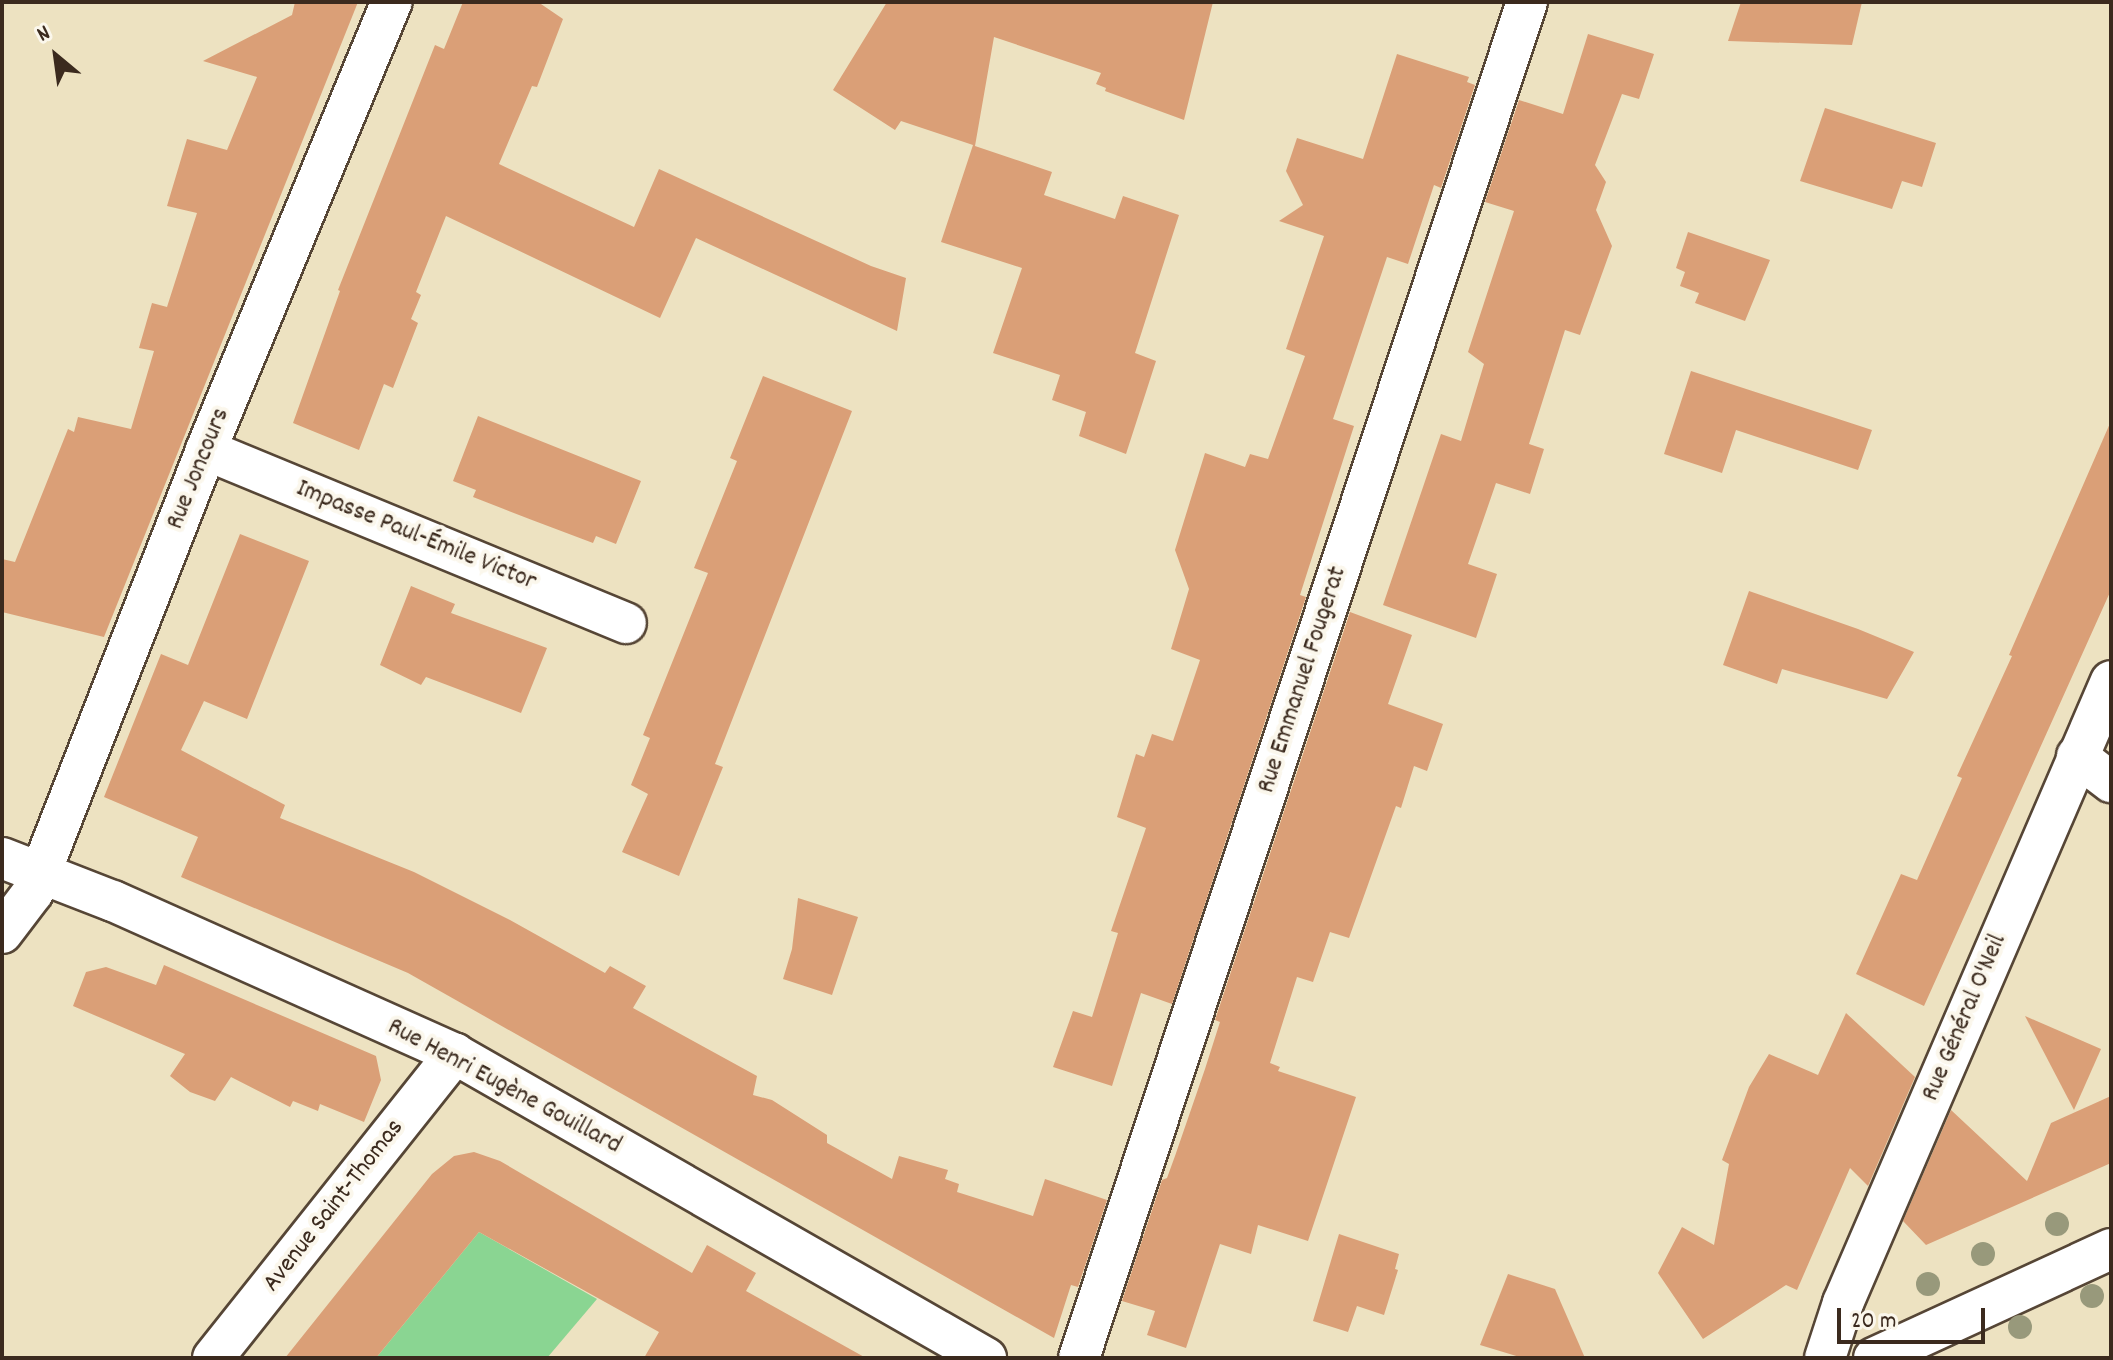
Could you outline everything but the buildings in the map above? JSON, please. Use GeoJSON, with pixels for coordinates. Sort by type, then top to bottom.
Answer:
{"type":"FeatureCollection","features":[{"type":"Feature","properties":{"kind":"street","name":"Rue Joncours"},"geometry":{"type":"LineString","coordinates":[[2,933],[33,892],[206,450],[392,2]]}},
{"type":"Feature","properties":{"kind":"street","name":"Rue Emmanuel Fougerat"},"geometry":{"type":"LineString","coordinates":[[1079,1358],[1527,2]]}},
{"type":"Feature","properties":{"kind":"street","name":"Impasse Paul-Émile Victor"},"geometry":{"type":"LineString","coordinates":[[206,450],[626,623]]}},
{"type":"Feature","properties":{"kind":"street","name":"Rue Général O'Neil"},"geometry":{"type":"LineString","coordinates":[[1825,1358],[1843,1303],[2111,681]]}},
{"type":"Feature","properties":{"kind":"street"},"geometry":{"type":"LineString","coordinates":[[2077,756],[2111,782]]}},
{"type":"Feature","properties":{"kind":"street","name":"Rue Henri Eugène Gouillard"},"geometry":{"type":"LineString","coordinates":[[2,858],[40,870],[455,1054],[986,1358]]}},
{"type":"Feature","properties":{"kind":"street","name":"Avenue Saint-Thomas"},"geometry":{"type":"LineString","coordinates":[[213,1358],[455,1054]]}},
{"type":"Feature","properties":{"kind":"street"},"geometry":{"type":"LineString","coordinates":[[1874,1358],[2111,1249]]}},
{"type":"Feature","properties":{"kind":"green space"},"geometry":{"type":"Polygon","coordinates":[[[479,1232],[597,1299],[547,1358],[376,1358],[479,1232]]]}}]}
